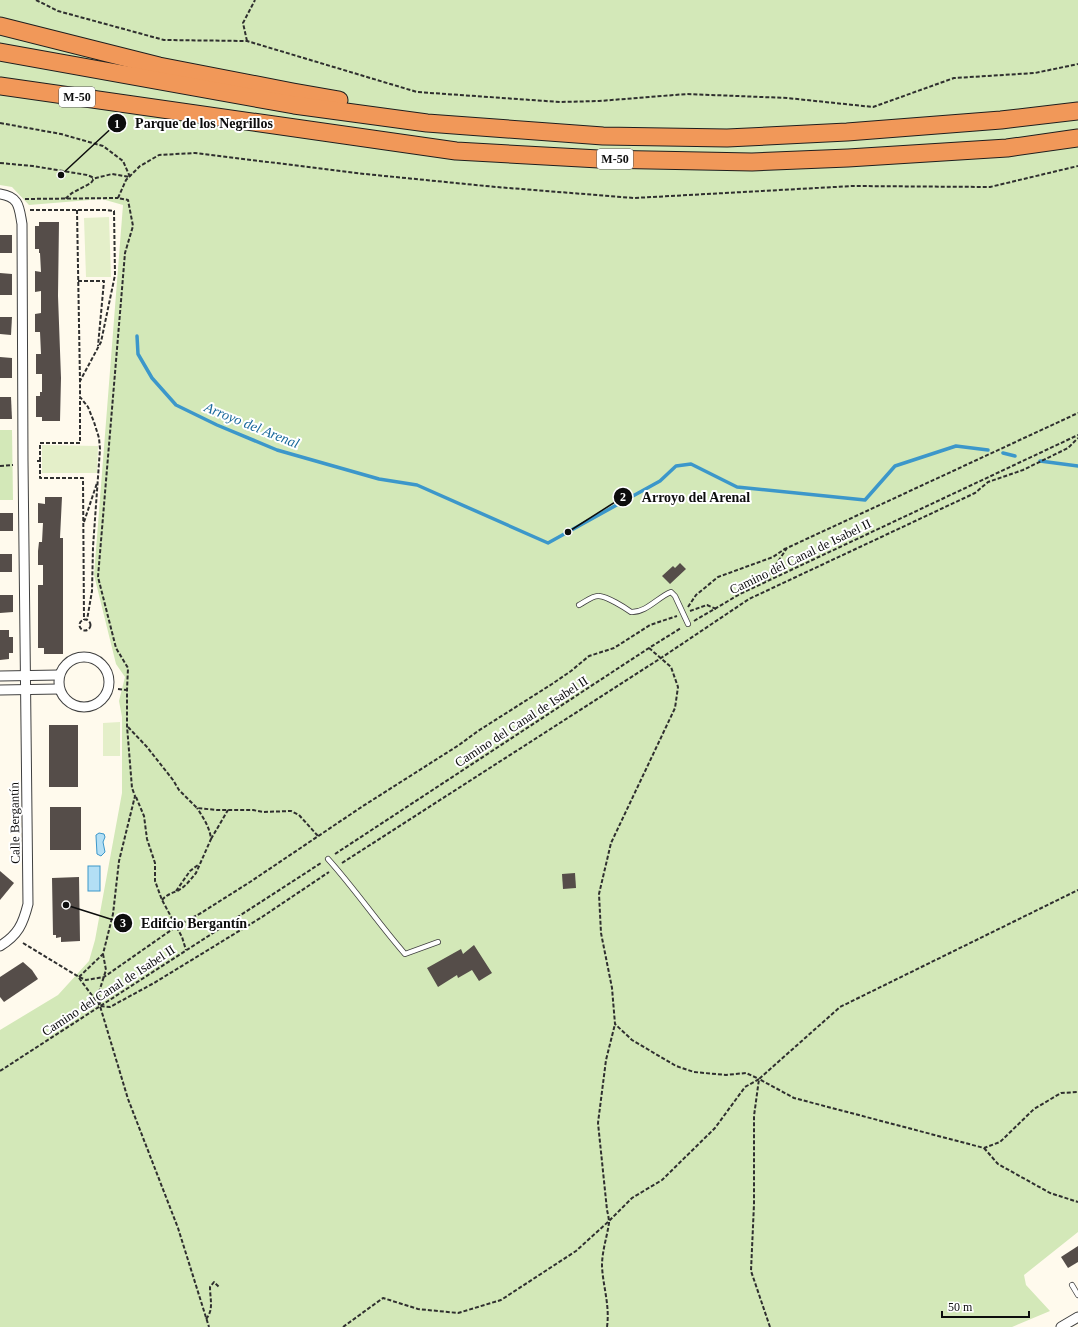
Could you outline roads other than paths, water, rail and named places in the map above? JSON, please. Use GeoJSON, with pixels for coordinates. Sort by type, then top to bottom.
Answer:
{"type":"FeatureCollection","features":[{"type":"Feature","properties":{"kind":"highway"},"geometry":{"type":"LineString","coordinates":[[0,26],[166,67],[293,92],[367,104],[490,120],[523,130]]}},
{"type":"Feature","properties":{"kind":"highway","name":"M-50"},"geometry":{"type":"LineString","coordinates":[[0,52],[294,105],[427,122],[602,136],[727,138],[847,132],[1001,120],[1078,111]]}},
{"type":"Feature","properties":{"kind":"highway","name":"M-50"},"geometry":{"type":"LineString","coordinates":[[0,86],[456,151],[599,159],[752,162],[848,158],[1007,148],[1078,138]]}},
{"type":"Feature","properties":{"kind":"street"},"geometry":{"type":"LineString","coordinates":[[0,194],[20,202],[22,224],[25,676]]}},
{"type":"Feature","properties":{"kind":"street"},"geometry":{"type":"LineString","coordinates":[[80,657],[90,658],[98,662],[105,668],[109,677],[109,687],[106,695],[101,701],[93,706],[85,708],[77,707],[69,703],[63,697],[59,689],[59,675],[64,667],[71,661],[80,657]]}},
{"type":"Feature","properties":{"kind":"street"},"geometry":{"type":"LineString","coordinates":[[0,676],[59,675]]}},
{"type":"Feature","properties":{"kind":"street","name":"Calle Bergantín"},"geometry":{"type":"LineString","coordinates":[[0,946],[17,933],[24,919],[28,904],[25,676]]}},
{"type":"Feature","properties":{"kind":"street"},"geometry":{"type":"LineString","coordinates":[[0,690],[59,689]]}},
{"type":"Feature","properties":{"kind":"street"},"geometry":{"type":"LineString","coordinates":[[1061,1327],[1078,1317]]}},
{"type":"Feature","properties":{"kind":"lane"},"geometry":{"type":"LineString","coordinates":[[579,606],[599,596],[606,598],[631,612],[635,612],[649,606],[671,592],[675,596],[688,624]]}},
{"type":"Feature","properties":{"kind":"lane"},"geometry":{"type":"LineString","coordinates":[[328,859],[405,954],[438,942]]}},
{"type":"Feature","properties":{"kind":"lane"},"geometry":{"type":"LineString","coordinates":[[1072,1285],[1078,1295]]}},
{"type":"Feature","properties":{"kind":"water"},"geometry":{"type":"Polygon","coordinates":[[[99,833],[104,834],[105,837],[103,842],[105,852],[101,856],[97,854],[96,835],[99,833]]]}},
{"type":"Feature","properties":{"kind":"water"},"geometry":{"type":"Polygon","coordinates":[[[88,866],[100,866],[100,891],[88,891],[88,866]]]}},
{"type":"Feature","properties":{"kind":"waterway","name":"Arroyo del Arenal"},"geometry":{"type":"LineString","coordinates":[[137,336],[138,354],[152,378],[176,405],[217,425],[277,450],[379,479],[417,485],[548,543],[660,481],[676,466],[691,464],[737,487],[865,500],[895,466],[956,446],[988,450]]}},
{"type":"Feature","properties":{"kind":"waterway","name":"Arroyo del Arenal"},"geometry":{"type":"LineString","coordinates":[[1003,453],[1015,456]]}},
{"type":"Feature","properties":{"kind":"waterway","name":"Arroyo del Arenal"},"geometry":{"type":"LineString","coordinates":[[1040,461],[1078,466]]}},
{"type":"Feature","properties":{"kind":"place","name":"Parque de los Negrillos"},"geometry":{"type":"Point","coordinates":[61,175]}},
{"type":"Feature","properties":{"kind":"place","name":"Arroyo del Arenal"},"geometry":{"type":"Point","coordinates":[568,532]}},
{"type":"Feature","properties":{"kind":"place","name":"Edifcio Bergantín"},"geometry":{"type":"Point","coordinates":[66,905]}}]}
